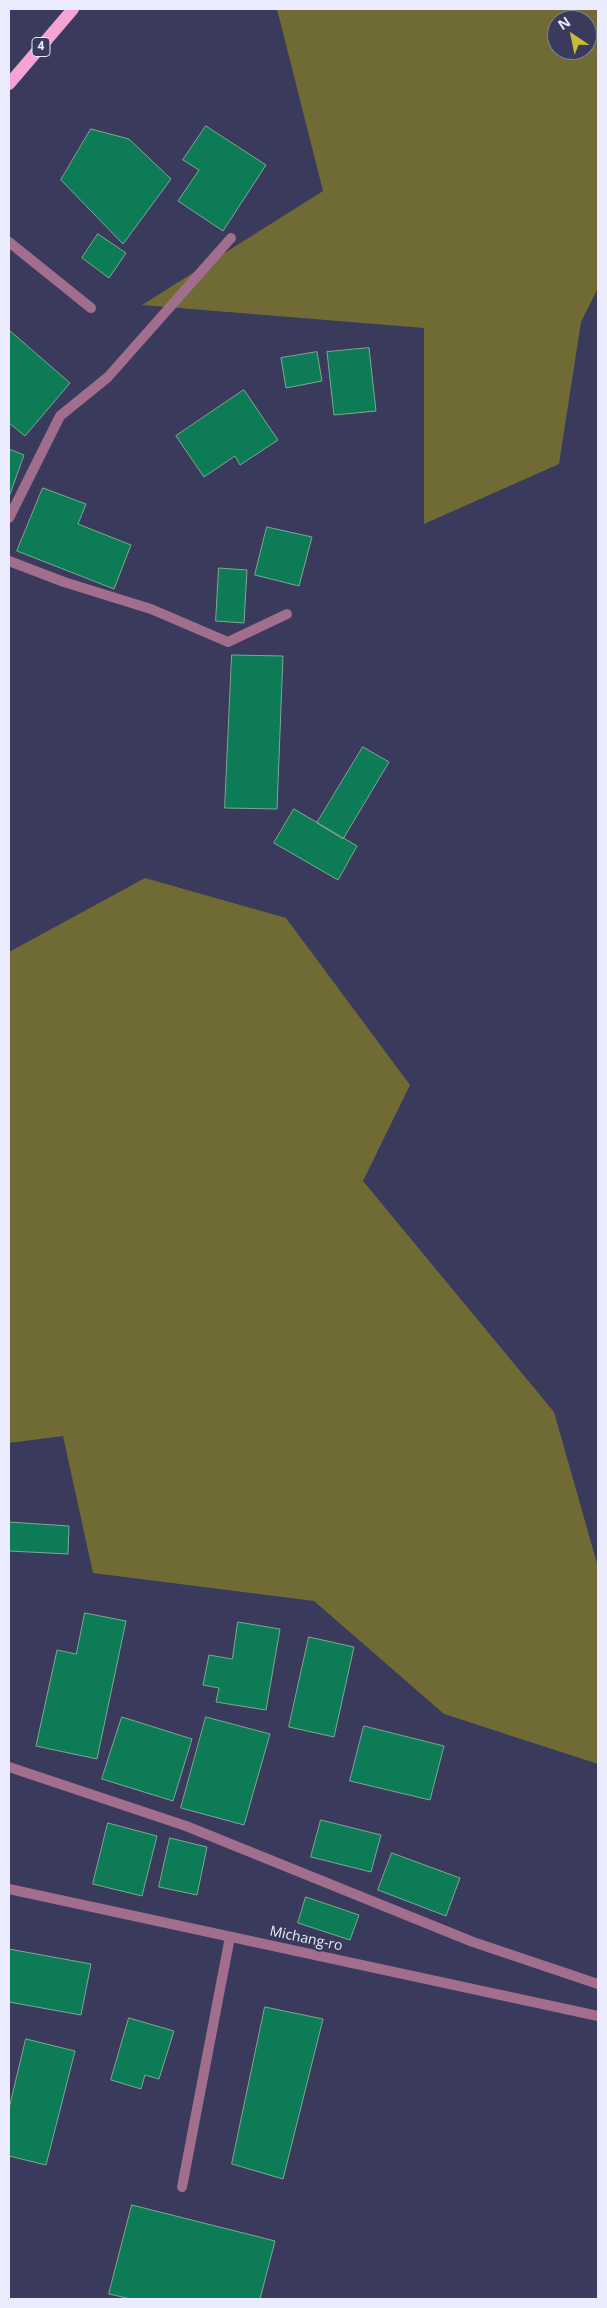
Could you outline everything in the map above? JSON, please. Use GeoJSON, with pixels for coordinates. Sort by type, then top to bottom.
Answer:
{"type":"FeatureCollection","features":[{"type":"Feature","properties":{"kind":"main road","name":"4"},"geometry":{"type":"LineString","coordinates":[[9,84],[73,9]]}},
{"type":"Feature","properties":{"kind":"street"},"geometry":{"type":"LineString","coordinates":[[9,518],[60,416],[108,377],[231,238]]}},
{"type":"Feature","properties":{"kind":"street"},"geometry":{"type":"LineString","coordinates":[[9,242],[91,308]]}},
{"type":"Feature","properties":{"kind":"street"},"geometry":{"type":"LineString","coordinates":[[9,561],[64,582],[151,610],[228,642],[287,614]]}},
{"type":"Feature","properties":{"kind":"street"},"geometry":{"type":"LineString","coordinates":[[9,1766],[186,1826],[472,1942],[598,1984]]}},
{"type":"Feature","properties":{"kind":"street","name":"Michang-ro"},"geometry":{"type":"LineString","coordinates":[[9,1889],[598,2016]]}},
{"type":"Feature","properties":{"kind":"street"},"geometry":{"type":"LineString","coordinates":[[182,2187],[230,1937]]}},
{"type":"Feature","properties":{"kind":"shaded area"},"geometry":{"type":"Polygon","coordinates":[[[277,9],[598,9],[598,288],[581,322],[559,464],[424,524],[424,328],[142,305],[323,191],[277,9]]]}},
{"type":"Feature","properties":{"kind":"shaded area"},"geometry":{"type":"Polygon","coordinates":[[[145,878],[286,918],[410,1085],[363,1181],[554,1412],[598,1567],[598,1764],[444,1714],[314,1601],[93,1573],[63,1436],[9,1443],[9,952],[145,878]]]}},
{"type":"Feature","properties":{"kind":"building"},"geometry":{"type":"Polygon","coordinates":[[[206,126],[266,165],[223,231],[178,201],[199,170],[183,160],[206,126]]]}},
{"type":"Feature","properties":{"kind":"building"},"geometry":{"type":"Polygon","coordinates":[[[91,129],[129,139],[171,179],[123,244],[61,180],[91,129]]]}},
{"type":"Feature","properties":{"kind":"building"},"geometry":{"type":"Polygon","coordinates":[[[98,234],[126,253],[109,278],[82,258],[98,234]]]}},
{"type":"Feature","properties":{"kind":"building"},"geometry":{"type":"Polygon","coordinates":[[[9,330],[70,383],[25,436],[9,423],[9,330]]]}},
{"type":"Feature","properties":{"kind":"building"},"geometry":{"type":"Polygon","coordinates":[[[369,348],[376,411],[334,415],[327,352],[369,348]]]}},
{"type":"Feature","properties":{"kind":"building"},"geometry":{"type":"Polygon","coordinates":[[[317,352],[322,381],[286,388],[281,358],[317,352]]]}},
{"type":"Feature","properties":{"kind":"building"},"geometry":{"type":"Polygon","coordinates":[[[244,390],[278,440],[240,465],[235,456],[204,477],[176,436],[244,390]]]}},
{"type":"Feature","properties":{"kind":"building"},"geometry":{"type":"Polygon","coordinates":[[[9,449],[24,455],[9,497],[9,449]]]}},
{"type":"Feature","properties":{"kind":"building"},"geometry":{"type":"Polygon","coordinates":[[[43,488],[86,504],[78,524],[131,545],[114,589],[17,551],[43,488]]]}},
{"type":"Feature","properties":{"kind":"building"},"geometry":{"type":"Polygon","coordinates":[[[267,527],[312,537],[299,586],[255,575],[267,527]]]}},
{"type":"Feature","properties":{"kind":"building"},"geometry":{"type":"Polygon","coordinates":[[[219,568],[247,570],[244,623],[216,621],[219,568]]]}},
{"type":"Feature","properties":{"kind":"building"},"geometry":{"type":"Polygon","coordinates":[[[232,655],[283,656],[277,809],[225,808],[232,655]]]}},
{"type":"Feature","properties":{"kind":"building"},"geometry":{"type":"Polygon","coordinates":[[[363,747],[389,762],[343,839],[317,823],[363,747]]]}},
{"type":"Feature","properties":{"kind":"building"},"geometry":{"type":"Polygon","coordinates":[[[294,809],[357,846],[338,880],[274,843],[294,809]]]}},
{"type":"Feature","properties":{"kind":"building"},"geometry":{"type":"Polygon","coordinates":[[[9,1522],[69,1526],[68,1554],[9,1551],[9,1522]]]}},
{"type":"Feature","properties":{"kind":"building"},"geometry":{"type":"Polygon","coordinates":[[[85,1613],[126,1621],[97,1759],[36,1746],[57,1650],[76,1654],[85,1613]]]}},
{"type":"Feature","properties":{"kind":"building"},"geometry":{"type":"Polygon","coordinates":[[[238,1622],[280,1629],[266,1710],[216,1702],[219,1688],[203,1685],[209,1655],[232,1659],[238,1622]]]}},
{"type":"Feature","properties":{"kind":"building"},"geometry":{"type":"Polygon","coordinates":[[[309,1637],[354,1647],[334,1737],[289,1727],[309,1637]]]}},
{"type":"Feature","properties":{"kind":"building"},"geometry":{"type":"Polygon","coordinates":[[[122,1717],[192,1739],[173,1801],[102,1779],[122,1717]]]}},
{"type":"Feature","properties":{"kind":"building"},"geometry":{"type":"Polygon","coordinates":[[[206,1717],[270,1734],[244,1825],[181,1808],[206,1717]]]}},
{"type":"Feature","properties":{"kind":"building"},"geometry":{"type":"Polygon","coordinates":[[[364,1726],[444,1746],[430,1800],[350,1781],[364,1726]]]}},
{"type":"Feature","properties":{"kind":"building"},"geometry":{"type":"Polygon","coordinates":[[[321,1820],[381,1835],[371,1872],[311,1857],[321,1820]]]}},
{"type":"Feature","properties":{"kind":"building"},"geometry":{"type":"Polygon","coordinates":[[[108,1823],[157,1836],[142,1896],[93,1884],[108,1823]]]}},
{"type":"Feature","properties":{"kind":"building"},"geometry":{"type":"Polygon","coordinates":[[[170,1838],[207,1847],[197,1895],[159,1887],[170,1838]]]}},
{"type":"Feature","properties":{"kind":"building"},"geometry":{"type":"Polygon","coordinates":[[[392,1853],[460,1878],[446,1916],[378,1890],[392,1853]]]}},
{"type":"Feature","properties":{"kind":"building"},"geometry":{"type":"Polygon","coordinates":[[[306,1897],[359,1915],[350,1940],[298,1923],[306,1897]]]}},
{"type":"Feature","properties":{"kind":"building"},"geometry":{"type":"Polygon","coordinates":[[[9,1949],[91,1964],[81,2015],[9,2002],[9,1949]]]}},
{"type":"Feature","properties":{"kind":"building"},"geometry":{"type":"Polygon","coordinates":[[[265,2007],[323,2019],[283,2179],[232,2164],[265,2007]]]}},
{"type":"Feature","properties":{"kind":"building"},"geometry":{"type":"Polygon","coordinates":[[[129,2018],[174,2031],[159,2079],[145,2075],[141,2089],[111,2080],[129,2018]]]}},
{"type":"Feature","properties":{"kind":"building"},"geometry":{"type":"Polygon","coordinates":[[[26,2039],[75,2051],[46,2165],[9,2156],[9,2109],[26,2039]]]}},
{"type":"Feature","properties":{"kind":"building"},"geometry":{"type":"Polygon","coordinates":[[[132,2205],[275,2241],[260,2299],[131,2299],[109,2294],[132,2205]]]}}]}
